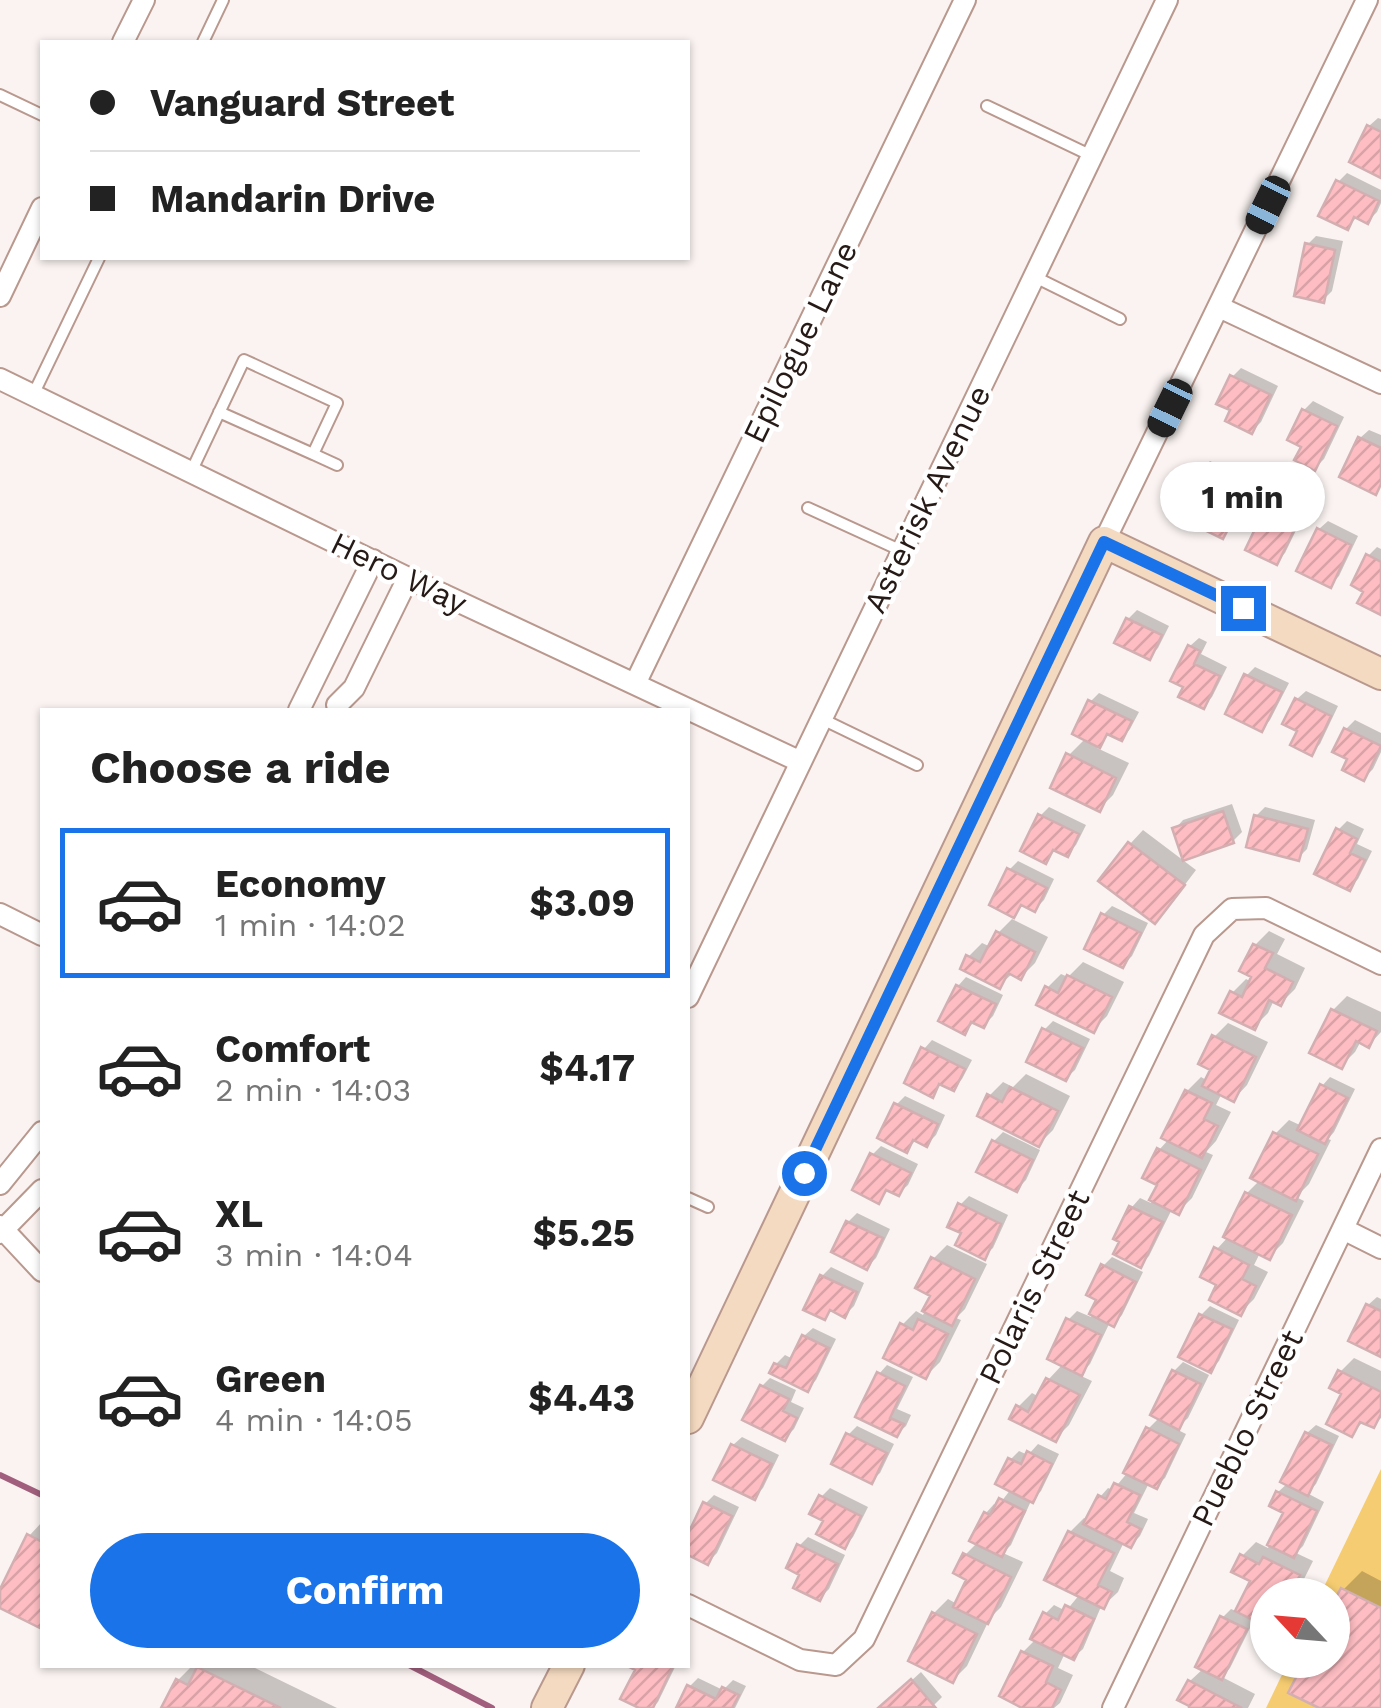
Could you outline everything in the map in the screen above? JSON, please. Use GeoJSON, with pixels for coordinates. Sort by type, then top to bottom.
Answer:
{"type":"FeatureCollection","features":[{"type":"Feature","properties":{"kind":"street"},"geometry":{"type":"LineString","coordinates":[[124,40],[144,0]]}},
{"type":"Feature","properties":{"kind":"street","name":"Epilogue Lane"},"geometry":{"type":"LineString","coordinates":[[635,684],[965,0]]}},
{"type":"Feature","properties":{"kind":"street","name":"Asterisk Avenue"},"geometry":{"type":"LineString","coordinates":[[690,993],[1167,0]]}},
{"type":"Feature","properties":{"kind":"street"},"geometry":{"type":"LineString","coordinates":[[690,1414],[1104,542],[1367,0]]}},
{"type":"Feature","properties":{"kind":"street"},"geometry":{"type":"LineString","coordinates":[[0,296],[40,212]]}},
{"type":"Feature","properties":{"kind":"street"},"geometry":{"type":"LineString","coordinates":[[1219,308],[1381,382]]}},
{"type":"Feature","properties":{"kind":"street","name":"Hero Way"},"geometry":{"type":"LineString","coordinates":[[0,379],[686,708]]}},
{"type":"Feature","properties":{"kind":"street"},"geometry":{"type":"LineString","coordinates":[[1104,542],[1381,674]]}},
{"type":"Feature","properties":{"kind":"street"},"geometry":{"type":"LineString","coordinates":[[301,708],[373,560]]}},
{"type":"Feature","properties":{"kind":"street"},"geometry":{"type":"LineString","coordinates":[[349,701],[408,578]]}},
{"type":"Feature","properties":{"kind":"street","name":"Hero Way"},"geometry":{"type":"LineString","coordinates":[[690,710],[800,762]]}},
{"type":"Feature","properties":{"kind":"street","name":"Polaris Street"},"geometry":{"type":"LineString","coordinates":[[690,1606],[800,1660],[836,1665],[864,1640],[1204,935],[1232,909],[1266,908],[1381,964]]}},
{"type":"Feature","properties":{"kind":"street"},"geometry":{"type":"LineString","coordinates":[[0,914],[40,934]]}},
{"type":"Feature","properties":{"kind":"street"},"geometry":{"type":"LineString","coordinates":[[0,1184],[40,1134]]}},
{"type":"Feature","properties":{"kind":"street","name":"Pueblo Street"},"geometry":{"type":"LineString","coordinates":[[1113,1708],[1381,1149]]}},
{"type":"Feature","properties":{"kind":"street"},"geometry":{"type":"LineString","coordinates":[[40,1192],[1,1230],[40,1269]]}},
{"type":"Feature","properties":{"kind":"street"},"geometry":{"type":"LineString","coordinates":[[1342,1229],[1381,1248]]}},
{"type":"Feature","properties":{"kind":"street"},"geometry":{"type":"LineString","coordinates":[[547,1708],[567,1668]]}},
{"type":"Feature","properties":{"kind":"lane"},"geometry":{"type":"LineString","coordinates":[[204,40],[223,0]]}},
{"type":"Feature","properties":{"kind":"lane"},"geometry":{"type":"LineString","coordinates":[[0,95],[40,114]]}},
{"type":"Feature","properties":{"kind":"lane"},"geometry":{"type":"LineString","coordinates":[[987,106],[1092,156]]}},
{"type":"Feature","properties":{"kind":"lane"},"geometry":{"type":"LineString","coordinates":[[33,395],[98,260]]}},
{"type":"Feature","properties":{"kind":"lane"},"geometry":{"type":"LineString","coordinates":[[1034,277],[1120,319]]}},
{"type":"Feature","properties":{"kind":"lane"},"geometry":{"type":"LineString","coordinates":[[191,472],[244,360],[337,403],[313,454]]}},
{"type":"Feature","properties":{"kind":"lane"},"geometry":{"type":"LineString","coordinates":[[219,412],[338,465]]}},
{"type":"Feature","properties":{"kind":"lane"},"geometry":{"type":"LineString","coordinates":[[808,508],[902,552]]}},
{"type":"Feature","properties":{"kind":"lane"},"geometry":{"type":"LineString","coordinates":[[821,718],[918,766]]}},
{"type":"Feature","properties":{"kind":"lane"},"geometry":{"type":"LineString","coordinates":[[690,1199],[708,1207]]}},
{"type":"Feature","properties":{"kind":"shaded area"},"geometry":{"type":"Polygon","coordinates":[[[1381,1469],[1381,1708],[1266,1708],[1280,1678],[1350,1678],[1350,1578],[1328,1578],[1381,1469]]]}},
{"type":"Feature","properties":{"kind":"building"},"geometry":{"type":"Polygon","coordinates":[[[1367,125],[1381,132],[1381,178],[1349,162],[1367,125]]]}},
{"type":"Feature","properties":{"kind":"building"},"geometry":{"type":"Polygon","coordinates":[[[1336,180],[1379,201],[1368,224],[1354,217],[1348,230],[1318,216],[1336,180]]]}},
{"type":"Feature","properties":{"kind":"building"},"geometry":{"type":"Polygon","coordinates":[[[1305,243],[1335,250],[1324,303],[1294,296],[1305,243]]]}},
{"type":"Feature","properties":{"kind":"building"},"geometry":{"type":"Polygon","coordinates":[[[1230,375],[1271,395],[1252,434],[1225,421],[1230,410],[1216,404],[1230,375]]]}},
{"type":"Feature","properties":{"kind":"building"},"geometry":{"type":"Polygon","coordinates":[[[1302,409],[1337,426],[1315,471],[1294,460],[1301,447],[1287,440],[1302,409]]]}},
{"type":"Feature","properties":{"kind":"building"},"geometry":{"type":"Polygon","coordinates":[[[1358,437],[1381,448],[1381,484],[1376,495],[1339,477],[1358,437]]]}},
{"type":"Feature","properties":{"kind":"building"},"geometry":{"type":"Polygon","coordinates":[[[1194,474],[1244,498],[1223,539],[1174,515],[1194,474]]]}},
{"type":"Feature","properties":{"kind":"building"},"geometry":{"type":"Polygon","coordinates":[[[1266,506],[1298,522],[1277,565],[1245,550],[1266,506]]]}},
{"type":"Feature","properties":{"kind":"building"},"geometry":{"type":"Polygon","coordinates":[[[1317,528],[1351,545],[1331,588],[1296,571],[1317,528]]]}},
{"type":"Feature","properties":{"kind":"building"},"geometry":{"type":"Polygon","coordinates":[[[1366,554],[1381,562],[1381,615],[1357,603],[1363,592],[1351,585],[1366,554]]]}},
{"type":"Feature","properties":{"kind":"building"},"geometry":{"type":"Polygon","coordinates":[[[1126,618],[1162,635],[1150,660],[1114,643],[1126,618]]]}},
{"type":"Feature","properties":{"kind":"building"},"geometry":{"type":"Polygon","coordinates":[[[1188,645],[1200,651],[1194,664],[1220,676],[1204,709],[1178,697],[1183,687],[1170,681],[1188,645]]]}},
{"type":"Feature","properties":{"kind":"building"},"geometry":{"type":"Polygon","coordinates":[[[1244,674],[1282,692],[1262,732],[1225,714],[1244,674]]]}},
{"type":"Feature","properties":{"kind":"building"},"geometry":{"type":"Polygon","coordinates":[[[1295,698],[1331,716],[1312,756],[1290,745],[1297,731],[1282,724],[1295,698]]]}},
{"type":"Feature","properties":{"kind":"building"},"geometry":{"type":"Polygon","coordinates":[[[1088,700],[1132,721],[1122,741],[1107,734],[1100,748],[1072,734],[1088,700]]]}},
{"type":"Feature","properties":{"kind":"building"},"geometry":{"type":"Polygon","coordinates":[[[1344,728],[1381,746],[1364,781],[1342,770],[1347,759],[1332,752],[1344,728]]]}},
{"type":"Feature","properties":{"kind":"building"},"geometry":{"type":"Polygon","coordinates":[[[1066,753],[1116,778],[1100,812],[1050,788],[1066,753]]]}},
{"type":"Feature","properties":{"kind":"building"},"geometry":{"type":"Polygon","coordinates":[[[1223,811],[1234,843],[1183,861],[1172,828],[1223,811]]]}},
{"type":"Feature","properties":{"kind":"building"},"geometry":{"type":"Polygon","coordinates":[[[1038,814],[1079,834],[1068,857],[1053,850],[1046,864],[1020,851],[1038,814]]]}},
{"type":"Feature","properties":{"kind":"building"},"geometry":{"type":"Polygon","coordinates":[[[1254,815],[1308,829],[1299,861],[1246,847],[1254,815]]]}},
{"type":"Feature","properties":{"kind":"building"},"geometry":{"type":"Polygon","coordinates":[[[1336,828],[1357,839],[1350,853],[1365,860],[1350,891],[1314,874],[1336,828]]]}},
{"type":"Feature","properties":{"kind":"building"},"geometry":{"type":"Polygon","coordinates":[[[1128,842],[1185,885],[1155,924],[1098,881],[1128,842]]]}},
{"type":"Feature","properties":{"kind":"building"},"geometry":{"type":"Polygon","coordinates":[[[1007,868],[1047,888],[1035,912],[1021,905],[1014,918],[989,905],[1007,868]]]}},
{"type":"Feature","properties":{"kind":"building"},"geometry":{"type":"Polygon","coordinates":[[[1101,913],[1141,933],[1123,968],[1084,949],[1101,913]]]}},
{"type":"Feature","properties":{"kind":"building"},"geometry":{"type":"Polygon","coordinates":[[[996,931],[1035,952],[1021,980],[1008,973],[1000,989],[960,969],[966,955],[980,962],[996,931]]]}},
{"type":"Feature","properties":{"kind":"building"},"geometry":{"type":"Polygon","coordinates":[[[1253,944],[1273,953],[1265,968],[1293,982],[1281,1006],[1269,1000],[1255,1030],[1219,1013],[1230,991],[1242,997],[1251,977],[1239,971],[1253,944]]]}},
{"type":"Feature","properties":{"kind":"building"},"geometry":{"type":"Polygon","coordinates":[[[1067,975],[1112,997],[1094,1033],[1036,1005],[1045,986],[1058,993],[1067,975]]]}},
{"type":"Feature","properties":{"kind":"building"},"geometry":{"type":"Polygon","coordinates":[[[956,985],[996,1004],[984,1028],[971,1022],[965,1035],[938,1021],[956,985]]]}},
{"type":"Feature","properties":{"kind":"building"},"geometry":{"type":"Polygon","coordinates":[[[1331,1009],[1377,1031],[1369,1048],[1356,1041],[1342,1069],[1309,1053],[1331,1009]]]}},
{"type":"Feature","properties":{"kind":"building"},"geometry":{"type":"Polygon","coordinates":[[[1042,1028],[1083,1048],[1066,1081],[1026,1062],[1042,1028]]]}},
{"type":"Feature","properties":{"kind":"building"},"geometry":{"type":"Polygon","coordinates":[[[1212,1035],[1256,1057],[1234,1102],[1202,1086],[1210,1070],[1198,1064],[1212,1035]]]}},
{"type":"Feature","properties":{"kind":"building"},"geometry":{"type":"Polygon","coordinates":[[[921,1047],[965,1069],[954,1091],[939,1084],[933,1098],[904,1083],[921,1047]]]}},
{"type":"Feature","properties":{"kind":"building"},"geometry":{"type":"Polygon","coordinates":[[[1320,1084],[1348,1098],[1325,1144],[1297,1130],[1320,1084]]]}},
{"type":"Feature","properties":{"kind":"building"},"geometry":{"type":"Polygon","coordinates":[[[1010,1087],[1058,1111],[1039,1147],[977,1116],[987,1094],[1002,1102],[1010,1087]]]}},
{"type":"Feature","properties":{"kind":"building"},"geometry":{"type":"Polygon","coordinates":[[[1185,1090],[1212,1103],[1204,1119],[1218,1126],[1202,1158],[1161,1138],[1185,1090]]]}},
{"type":"Feature","properties":{"kind":"building"},"geometry":{"type":"Polygon","coordinates":[[[894,1103],[938,1124],[927,1147],[913,1140],[907,1153],[877,1138],[894,1103]]]}},
{"type":"Feature","properties":{"kind":"building"},"geometry":{"type":"Polygon","coordinates":[[[1273,1132],[1318,1154],[1296,1201],[1250,1178],[1273,1132]]]}},
{"type":"Feature","properties":{"kind":"building"},"geometry":{"type":"Polygon","coordinates":[[[992,1140],[1033,1160],[1017,1192],[976,1172],[992,1140]]]}},
{"type":"Feature","properties":{"kind":"building"},"geometry":{"type":"Polygon","coordinates":[[[1157,1148],[1201,1170],[1179,1215],[1149,1200],[1157,1185],[1142,1178],[1157,1148]]]}},
{"type":"Feature","properties":{"kind":"building"},"geometry":{"type":"Polygon","coordinates":[[[870,1153],[911,1173],[899,1196],[886,1190],[879,1204],[852,1190],[870,1153]]]}},
{"type":"Feature","properties":{"kind":"building"},"geometry":{"type":"Polygon","coordinates":[[[1245,1192],[1292,1215],[1270,1260],[1223,1237],[1245,1192]]]}},
{"type":"Feature","properties":{"kind":"building"},"geometry":{"type":"Polygon","coordinates":[[[958,1203],[1001,1224],[985,1260],[955,1245],[961,1233],[947,1227],[958,1203]]]}},
{"type":"Feature","properties":{"kind":"building"},"geometry":{"type":"Polygon","coordinates":[[[1129,1206],[1163,1222],[1141,1268],[1113,1254],[1119,1242],[1113,1239],[1129,1206]]]}},
{"type":"Feature","properties":{"kind":"building"},"geometry":{"type":"Polygon","coordinates":[[[846,1221],[883,1238],[867,1270],[831,1252],[846,1221]]]}},
{"type":"Feature","properties":{"kind":"building"},"geometry":{"type":"Polygon","coordinates":[[[1214,1247],[1249,1265],[1242,1279],[1256,1286],[1241,1316],[1209,1300],[1216,1285],[1200,1277],[1214,1247]]]}},
{"type":"Feature","properties":{"kind":"building"},"geometry":{"type":"Polygon","coordinates":[[[931,1257],[975,1279],[952,1326],[922,1311],[930,1296],[915,1288],[931,1257]]]}},
{"type":"Feature","properties":{"kind":"building"},"geometry":{"type":"Polygon","coordinates":[[[1101,1264],[1136,1282],[1114,1327],[1089,1314],[1096,1300],[1086,1295],[1101,1264]]]}},
{"type":"Feature","properties":{"kind":"building"},"geometry":{"type":"Polygon","coordinates":[[[820,1275],[857,1292],[845,1318],[830,1310],[825,1320],[803,1310],[820,1275]]]}},
{"type":"Feature","properties":{"kind":"building"},"geometry":{"type":"Polygon","coordinates":[[[1366,1304],[1381,1311],[1381,1357],[1348,1341],[1366,1304]]]}},
{"type":"Feature","properties":{"kind":"building"},"geometry":{"type":"Polygon","coordinates":[[[1199,1314],[1232,1329],[1211,1373],[1178,1357],[1199,1314]]]}},
{"type":"Feature","properties":{"kind":"building"},"geometry":{"type":"Polygon","coordinates":[[[1066,1318],[1101,1335],[1082,1376],[1047,1359],[1066,1318]]]}},
{"type":"Feature","properties":{"kind":"building"},"geometry":{"type":"Polygon","coordinates":[[[918,1319],[948,1334],[926,1379],[883,1358],[900,1323],[913,1330],[918,1319]]]}},
{"type":"Feature","properties":{"kind":"building"},"geometry":{"type":"Polygon","coordinates":[[[802,1335],[829,1348],[808,1392],[769,1373],[774,1363],[786,1368],[802,1335]]]}},
{"type":"Feature","properties":{"kind":"building"},"geometry":{"type":"Polygon","coordinates":[[[1172,1370],[1201,1384],[1179,1430],[1150,1415],[1172,1370]]]}},
{"type":"Feature","properties":{"kind":"building"},"geometry":{"type":"Polygon","coordinates":[[[1338,1370],[1381,1392],[1381,1414],[1374,1428],[1360,1422],[1352,1437],[1326,1424],[1341,1394],[1329,1388],[1338,1370]]]}},
{"type":"Feature","properties":{"kind":"building"},"geometry":{"type":"Polygon","coordinates":[[[877,1372],[905,1386],[890,1418],[904,1424],[897,1437],[855,1417],[877,1372]]]}},
{"type":"Feature","properties":{"kind":"building"},"geometry":{"type":"Polygon","coordinates":[[[1046,1378],[1080,1395],[1056,1442],[1009,1419],[1016,1405],[1028,1412],[1046,1378]]]}},
{"type":"Feature","properties":{"kind":"building"},"geometry":{"type":"Polygon","coordinates":[[[760,1385],[789,1399],[783,1411],[797,1418],[785,1441],[742,1420],[760,1385]]]}},
{"type":"Feature","properties":{"kind":"building"},"geometry":{"type":"Polygon","coordinates":[[[1146,1427],[1179,1444],[1157,1489],[1123,1473],[1146,1427]]]}},
{"type":"Feature","properties":{"kind":"building"},"geometry":{"type":"Polygon","coordinates":[[[1305,1432],[1332,1445],[1308,1496],[1280,1482],[1305,1432]]]}},
{"type":"Feature","properties":{"kind":"building"},"geometry":{"type":"Polygon","coordinates":[[[846,1433],[887,1453],[872,1484],[831,1464],[846,1433]]]}},
{"type":"Feature","properties":{"kind":"building"},"geometry":{"type":"Polygon","coordinates":[[[731,1444],[772,1464],[755,1500],[713,1480],[731,1444]]]}},
{"type":"Feature","properties":{"kind":"building"},"geometry":{"type":"Polygon","coordinates":[[[1027,1451],[1052,1464],[1033,1503],[995,1484],[1008,1458],[1021,1464],[1027,1451]]]}},
{"type":"Feature","properties":{"kind":"building"},"geometry":{"type":"Polygon","coordinates":[[[1114,1483],[1140,1495],[1127,1522],[1141,1529],[1131,1548],[1083,1524],[1098,1495],[1106,1499],[1114,1483]]]}},
{"type":"Feature","properties":{"kind":"building"},"geometry":{"type":"Polygon","coordinates":[[[1276,1491],[1317,1511],[1294,1558],[1267,1545],[1283,1513],[1269,1506],[1276,1491]]]}},
{"type":"Feature","properties":{"kind":"building"},"geometry":{"type":"Polygon","coordinates":[[[819,1495],[861,1516],[845,1549],[816,1534],[823,1521],[809,1514],[819,1495]]]}},
{"type":"Feature","properties":{"kind":"building"},"geometry":{"type":"Polygon","coordinates":[[[999,1498],[1025,1511],[1002,1557],[969,1541],[984,1512],[990,1515],[999,1498]]]}},
{"type":"Feature","properties":{"kind":"building"},"geometry":{"type":"Polygon","coordinates":[[[703,1502],[732,1516],[708,1565],[690,1556],[690,1530],[703,1502]]]}},
{"type":"Feature","properties":{"kind":"building"},"geometry":{"type":"Polygon","coordinates":[[[1068,1531],[1114,1553],[1098,1585],[1112,1592],[1104,1609],[1044,1580],[1068,1531]]]}},
{"type":"Feature","properties":{"kind":"building"},"geometry":{"type":"Polygon","coordinates":[[[27,1534],[40,1541],[40,1628],[0,1608],[0,1589],[27,1534]]]}},
{"type":"Feature","properties":{"kind":"building"},"geometry":{"type":"Polygon","coordinates":[[[797,1544],[838,1564],[820,1601],[793,1588],[799,1575],[786,1568],[797,1544]]]}},
{"type":"Feature","properties":{"kind":"building"},"geometry":{"type":"Polygon","coordinates":[[[963,1553],[1011,1577],[988,1624],[953,1607],[966,1580],[953,1573],[963,1553]]]}},
{"type":"Feature","properties":{"kind":"building"},"geometry":{"type":"Polygon","coordinates":[[[1240,1554],[1259,1564],[1263,1557],[1300,1575],[1250,1581],[1231,1572],[1240,1554]]]}},
{"type":"Feature","properties":{"kind":"building"},"geometry":{"type":"Polygon","coordinates":[[[1250,1581],[1250,1618],[1235,1611],[1250,1581]]]}},
{"type":"Feature","properties":{"kind":"building"},"geometry":{"type":"Polygon","coordinates":[[[1350,1592],[1381,1608],[1381,1708],[1319,1708],[1288,1693],[1296,1678],[1350,1678],[1350,1592]]]}},
{"type":"Feature","properties":{"kind":"building"},"geometry":{"type":"Polygon","coordinates":[[[1065,1605],[1094,1619],[1074,1660],[1030,1639],[1043,1612],[1058,1620],[1065,1605]]]}},
{"type":"Feature","properties":{"kind":"building"},"geometry":{"type":"Polygon","coordinates":[[[932,1612],[977,1634],[953,1683],[908,1661],[932,1612]]]}},
{"type":"Feature","properties":{"kind":"building"},"geometry":{"type":"Polygon","coordinates":[[[1220,1616],[1247,1629],[1222,1680],[1195,1667],[1220,1616]]]}},
{"type":"Feature","properties":{"kind":"building"},"geometry":{"type":"Polygon","coordinates":[[[1021,1651],[1053,1666],[1046,1682],[1061,1690],[1052,1708],[1022,1708],[999,1696],[1021,1651]]]}},
{"type":"Feature","properties":{"kind":"building"},"geometry":{"type":"Polygon","coordinates":[[[199,1668],[281,1708],[161,1708],[176,1679],[188,1685],[199,1668]]]}},
{"type":"Feature","properties":{"kind":"building"},"geometry":{"type":"Polygon","coordinates":[[[631,1668],[672,1668],[653,1708],[639,1708],[620,1699],[635,1670],[631,1668]]]}},
{"type":"Feature","properties":{"kind":"building"},"geometry":{"type":"Polygon","coordinates":[[[911,1679],[935,1707],[878,1708],[911,1679]]]}},
{"type":"Feature","properties":{"kind":"building"},"geometry":{"type":"Polygon","coordinates":[[[1188,1680],[1242,1708],[1189,1708],[1177,1700],[1188,1680]]]}},
{"type":"Feature","properties":{"kind":"building"},"geometry":{"type":"Polygon","coordinates":[[[687,1685],[716,1699],[722,1687],[739,1695],[732,1708],[676,1708],[687,1685]]]}},
{"type":"Feature","properties":{"kind":"waterway"},"geometry":{"type":"LineString","coordinates":[[0,1475],[40,1494]]}},
{"type":"Feature","properties":{"kind":"waterway"},"geometry":{"type":"LineString","coordinates":[[415,1668],[492,1708]]}},
{"type":"Feature","properties":{"kind":"route"},"geometry":{"type":"LineString","coordinates":[[804,1173],[1104,542],[1243,608]]}}]}
